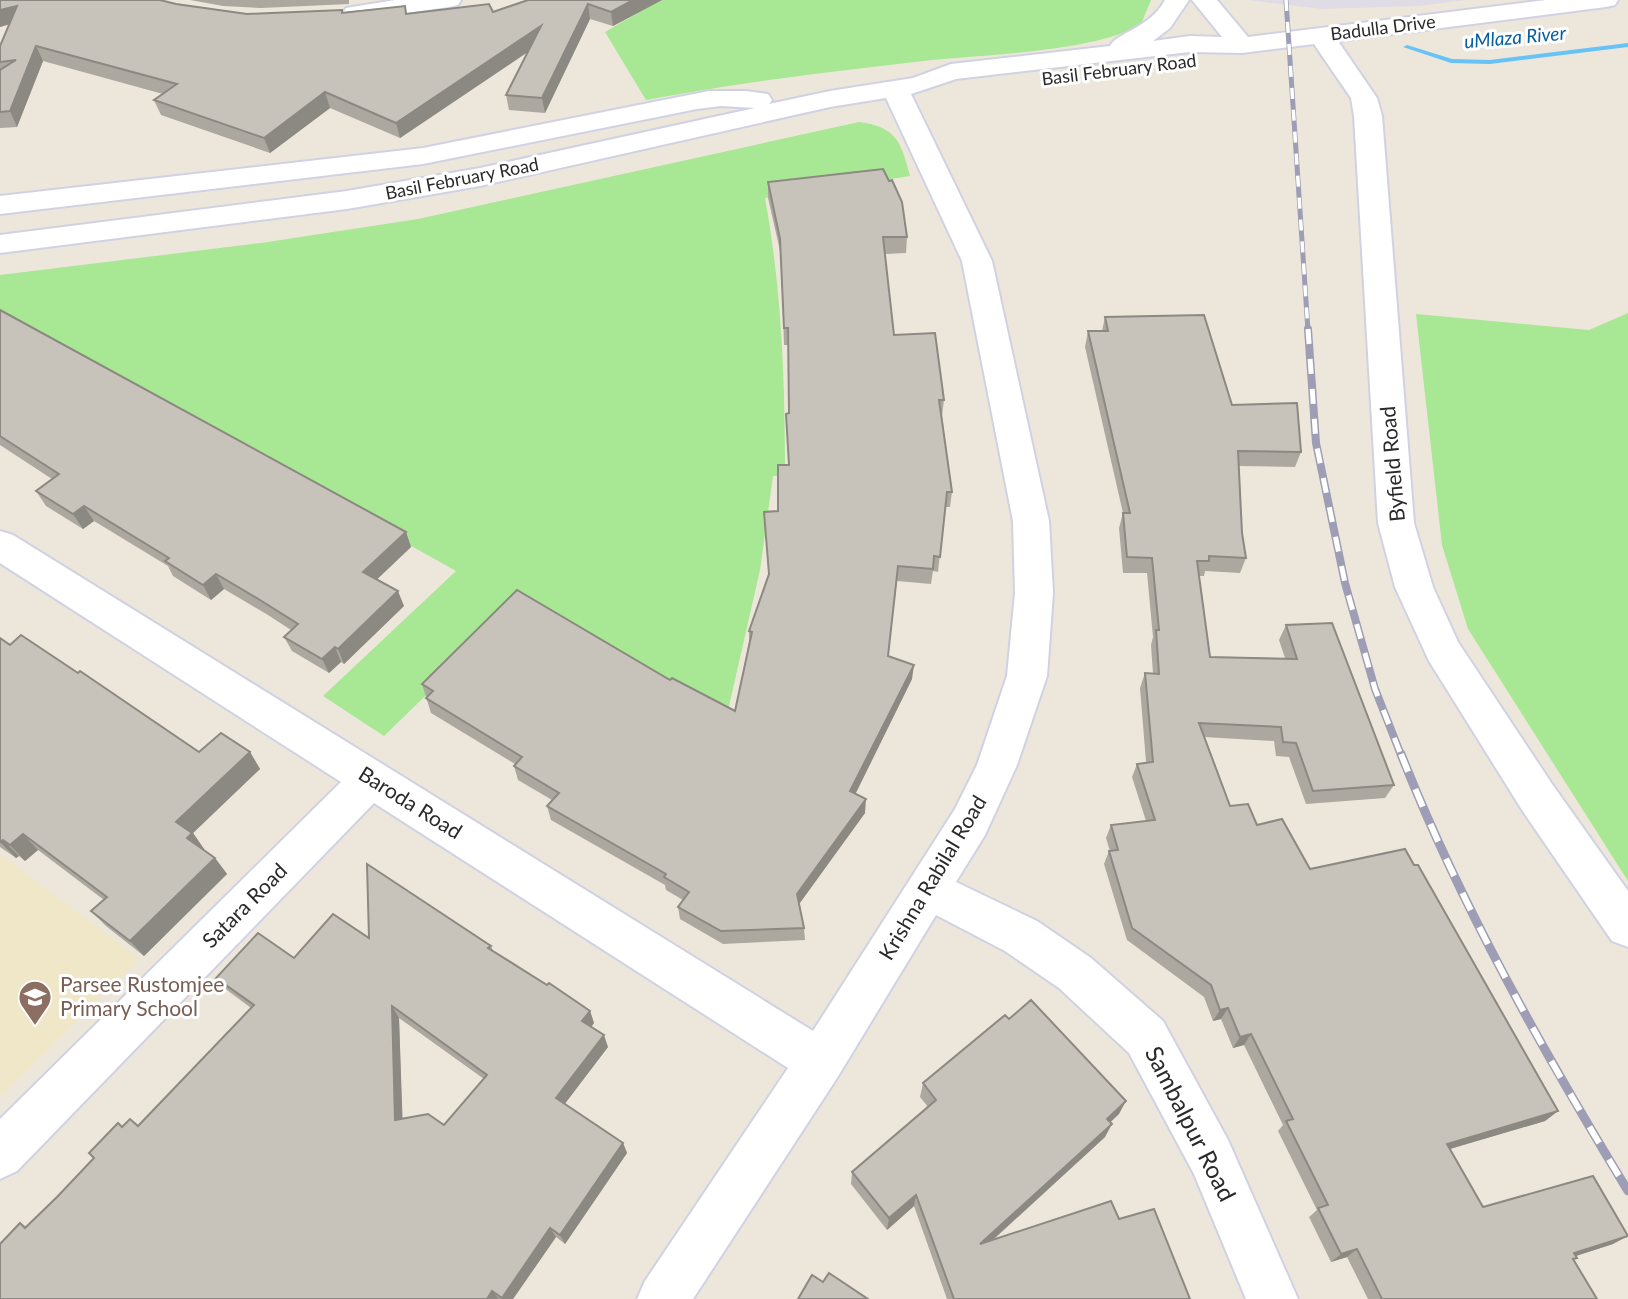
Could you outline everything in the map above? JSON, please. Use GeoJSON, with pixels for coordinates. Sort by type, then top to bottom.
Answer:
{"type":"FeatureCollection","features":[{"type":"Feature","properties":{"kind":"street"},"geometry":{"type":"LineString","coordinates":[[329,16],[402,3],[449,0]]}},
{"type":"Feature","properties":{"kind":"street"},"geometry":{"type":"LineString","coordinates":[[1101,53],[1156,29],[1169,16],[1177,0]]}},
{"type":"Feature","properties":{"kind":"street"},"geometry":{"type":"LineString","coordinates":[[1204,0],[1242,46]]}},
{"type":"Feature","properties":{"kind":"street","name":"Badulla Drive"},"geometry":{"type":"LineString","coordinates":[[1242,46],[1527,5],[1606,0]]}},
{"type":"Feature","properties":{"kind":"street","name":"Byfield Road"},"geometry":{"type":"LineString","coordinates":[[1321,35],[1364,98],[1368,116],[1396,523],[1414,587],[1443,650],[1537,797],[1628,927]]}},
{"type":"Feature","properties":{"kind":"street","name":"Basil February Road"},"geometry":{"type":"LineString","coordinates":[[0,244],[347,201],[427,187],[797,106],[907,86],[950,72],[1190,44],[1242,46]]}},
{"type":"Feature","properties":{"kind":"street","name":"Basil February Road"},"geometry":{"type":"LineString","coordinates":[[907,86],[945,91],[1200,61],[1242,46]]}},
{"type":"Feature","properties":{"kind":"street","name":"Krishna Rabilal Road"},"geometry":{"type":"LineString","coordinates":[[663,1299],[820,1062],[970,822],[997,765],[1027,676],[1034,593],[1031,521],[976,261],[907,86]]}},
{"type":"Feature","properties":{"kind":"street"},"geometry":{"type":"LineString","coordinates":[[0,205],[423,156],[660,110],[709,97],[733,96],[797,106]]}},
{"type":"Feature","properties":{"kind":"street","name":"Baroda Road"},"geometry":{"type":"LineString","coordinates":[[0,545],[820,1062]]}},
{"type":"Feature","properties":{"kind":"street","name":"Satara Road"},"geometry":{"type":"LineString","coordinates":[[0,1154],[372,778]]}},
{"type":"Feature","properties":{"kind":"street","name":"Sambalpur Road"},"geometry":{"type":"LineString","coordinates":[[929,890],[1021,936],[1075,973],[1146,1037],[1210,1157],[1272,1299]]}},
{"type":"Feature","properties":{"kind":"shaded area"},"geometry":{"type":"Polygon","coordinates":[[[1248,0],[1466,0],[1418,6],[1322,9],[1248,0]]]}},
{"type":"Feature","properties":{"kind":"shaded area","name":"Parsee Rustomjee Primary School"},"geometry":{"type":"Polygon","coordinates":[[[0,854],[140,959],[0,1096],[0,854]]]}},
{"type":"Feature","properties":{"kind":"green space"},"geometry":{"type":"Polygon","coordinates":[[[660,0],[1151,0],[1141,24],[1122,33],[1070,46],[824,73],[646,100],[605,32],[660,0]]]}},
{"type":"Feature","properties":{"kind":"green space"},"geometry":{"type":"Polygon","coordinates":[[[859,122],[882,128],[895,138],[904,154],[910,176],[765,198],[781,337],[785,476],[773,476],[760,570],[727,715],[523,601],[384,736],[323,696],[456,571],[0,316],[0,275],[261,243],[418,219],[859,122]]]}},
{"type":"Feature","properties":{"kind":"green space"},"geometry":{"type":"Polygon","coordinates":[[[1628,313],[1628,881],[1468,629],[1442,545],[1416,314],[1589,330],[1628,313]]]}},
{"type":"Feature","properties":{"kind":"building"},"geometry":{"type":"Polygon","coordinates":[[[0,0],[160,0],[247,14],[342,10],[342,13],[405,6],[406,14],[489,4],[493,12],[528,0],[633,0],[611,12],[588,4],[542,98],[506,95],[541,26],[396,123],[325,92],[264,138],[154,100],[177,84],[36,46],[10,111],[0,112],[0,70],[16,60],[0,62],[0,46],[17,6],[0,10],[0,0]]]}},
{"type":"Feature","properties":{"kind":"building"},"geometry":{"type":"Polygon","coordinates":[[[883,169],[889,181],[892,180],[902,202],[907,237],[883,237],[894,335],[935,333],[944,400],[939,400],[952,492],[947,492],[940,557],[934,556],[933,569],[898,566],[888,656],[914,665],[850,791],[866,799],[797,894],[804,928],[721,931],[678,907],[689,892],[664,877],[666,874],[547,806],[559,793],[514,766],[522,757],[426,698],[433,691],[422,684],[517,590],[670,680],[672,678],[735,711],[752,632],[749,631],[769,574],[764,512],[778,511],[778,465],[789,465],[786,414],[789,413],[788,328],[784,328],[780,239],[768,182],[883,169]]]}},
{"type":"Feature","properties":{"kind":"building"},"geometry":{"type":"Polygon","coordinates":[[[0,310],[406,532],[363,572],[398,591],[338,649],[335,647],[322,659],[284,637],[298,624],[216,574],[203,585],[165,561],[169,558],[84,506],[73,514],[36,491],[59,474],[0,436],[0,310]]]}},
{"type":"Feature","properties":{"kind":"building"},"geometry":{"type":"Polygon","coordinates":[[[1204,315],[1232,405],[1297,403],[1301,452],[1238,451],[1242,533],[1246,558],[1209,556],[1209,561],[1197,561],[1210,657],[1297,659],[1286,625],[1332,623],[1394,785],[1313,791],[1296,743],[1283,742],[1281,727],[1199,723],[1230,806],[1248,804],[1257,825],[1282,819],[1310,869],[1405,849],[1414,865],[1418,865],[1558,1111],[1447,1144],[1483,1207],[1593,1176],[1628,1236],[1574,1253],[1577,1258],[1573,1259],[1597,1299],[1382,1299],[1357,1249],[1341,1254],[1318,1208],[1328,1205],[1286,1121],[1293,1119],[1251,1034],[1240,1037],[1228,1008],[1220,1010],[1211,985],[1132,928],[1109,851],[1118,850],[1111,825],[1155,820],[1137,764],[1153,762],[1145,673],[1159,674],[1156,630],[1159,630],[1152,558],[1127,557],[1123,513],[1130,513],[1088,331],[1108,331],[1105,317],[1204,315]]]}},
{"type":"Feature","properties":{"kind":"building"},"geometry":{"type":"Polygon","coordinates":[[[21,635],[78,673],[80,671],[199,752],[221,733],[250,752],[176,822],[192,833],[187,838],[215,858],[130,941],[91,911],[107,897],[23,834],[10,845],[3,840],[0,842],[0,638],[10,645],[21,635]]]}},
{"type":"Feature","properties":{"kind":"building"},"geometry":{"type":"Polygon","coordinates":[[[367,864],[491,946],[488,948],[547,985],[549,983],[590,1011],[582,1021],[604,1035],[556,1098],[623,1143],[560,1235],[550,1228],[502,1298],[492,1291],[487,1299],[0,1299],[0,1244],[20,1223],[25,1228],[57,1197],[94,1158],[89,1153],[118,1123],[122,1127],[130,1119],[138,1126],[254,1005],[216,978],[258,933],[294,958],[333,914],[369,938],[367,864]],[[392,1006],[395,1120],[428,1114],[444,1125],[487,1075],[392,1006]]]}},
{"type":"Feature","properties":{"kind":"building"},"geometry":{"type":"Polygon","coordinates":[[[1031,1000],[1126,1101],[1107,1119],[1112,1124],[980,1244],[1111,1201],[1119,1219],[1154,1209],[1190,1299],[954,1299],[916,1195],[889,1218],[852,1172],[936,1100],[923,1083],[1005,1015],[1009,1019],[1031,1000]]]}},
{"type":"Feature","properties":{"kind":"building"},"geometry":{"type":"Polygon","coordinates":[[[829,1273],[868,1299],[798,1299],[812,1275],[823,1282],[829,1273]]]}},
{"type":"Feature","properties":{"kind":"waterway","name":"uMlaza River"},"geometry":{"type":"LineString","coordinates":[[1407,47],[1451,61],[1490,62],[1628,45]]}},
{"type":"Feature","properties":{"kind":"railway"},"geometry":{"type":"LineString","coordinates":[[1286,0],[1308,331]]}},
{"type":"Feature","properties":{"kind":"railway"},"geometry":{"type":"LineString","coordinates":[[1308,329],[1316,443],[1345,583],[1375,689],[1401,755]]}},
{"type":"Feature","properties":{"kind":"railway"},"geometry":{"type":"LineString","coordinates":[[1401,754],[1450,867],[1505,977],[1628,1191]]}},
{"type":"Feature","properties":{"kind":"place","name":"Parsee Rustomjee Primary School"},"geometry":{"type":"Point","coordinates":[35,1027]}}]}
